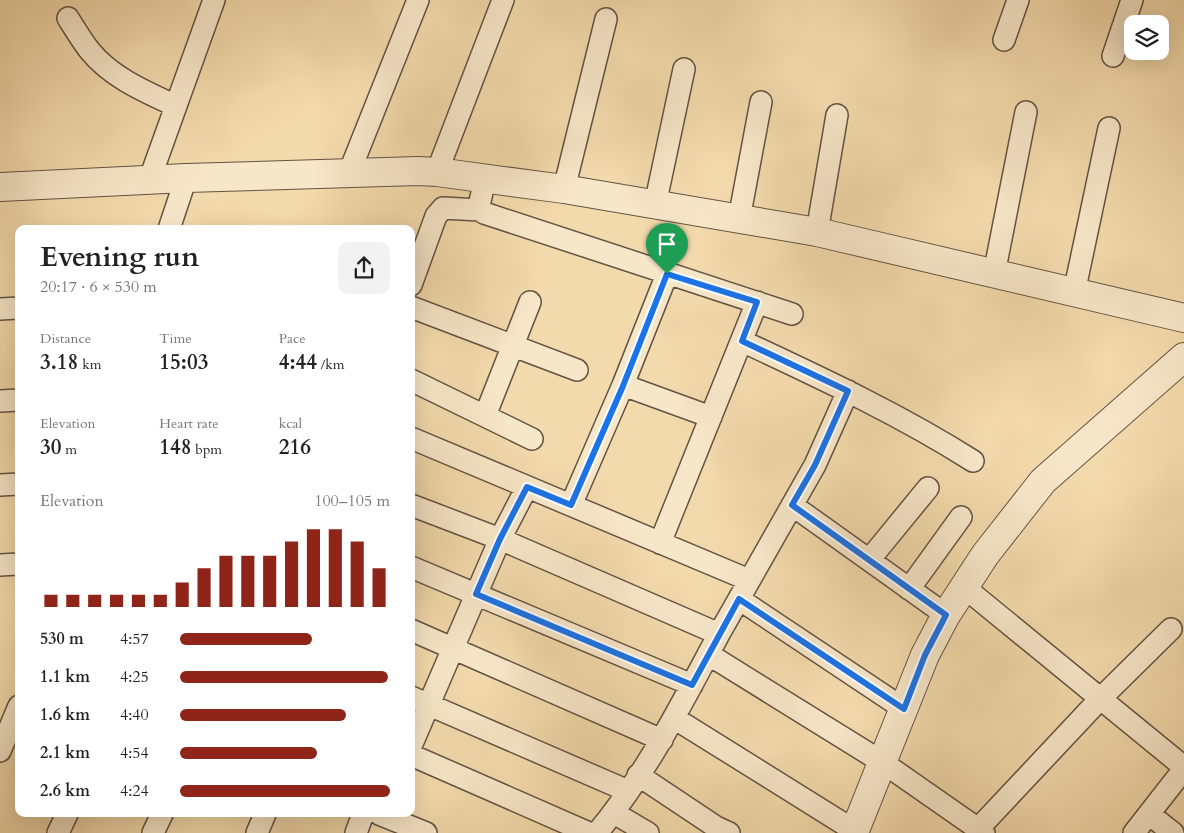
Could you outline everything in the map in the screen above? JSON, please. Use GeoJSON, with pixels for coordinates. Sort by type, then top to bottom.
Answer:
{"type":"FeatureCollection","features":[{"type":"Feature","properties":{"kind":"street"},"geometry":{"type":"LineString","coordinates":[[149,181],[214,0]]}},
{"type":"Feature","properties":{"kind":"street"},"geometry":{"type":"LineString","coordinates":[[349,173],[418,0]]}},
{"type":"Feature","properties":{"kind":"street"},"geometry":{"type":"LineString","coordinates":[[437,172],[503,0]]}},
{"type":"Feature","properties":{"kind":"street"},"geometry":{"type":"LineString","coordinates":[[1004,40],[1018,0]]}},
{"type":"Feature","properties":{"kind":"street"},"geometry":{"type":"LineString","coordinates":[[1113,56],[1132,0]]}},
{"type":"Feature","properties":{"kind":"street"},"geometry":{"type":"LineString","coordinates":[[68,18],[91,52],[103,64],[133,86],[176,106]]}},
{"type":"Feature","properties":{"kind":"street"},"geometry":{"type":"LineString","coordinates":[[564,189],[606,20]]}},
{"type":"Feature","properties":{"kind":"street"},"geometry":{"type":"LineString","coordinates":[[655,205],[684,69]]}},
{"type":"Feature","properties":{"kind":"street"},"geometry":{"type":"LineString","coordinates":[[739,219],[761,102]]}},
{"type":"Feature","properties":{"kind":"street"},"geometry":{"type":"LineString","coordinates":[[994,274],[1026,112]]}},
{"type":"Feature","properties":{"kind":"street"},"geometry":{"type":"LineString","coordinates":[[817,232],[836,115]]}},
{"type":"Feature","properties":{"kind":"street"},"geometry":{"type":"LineString","coordinates":[[1074,293],[1109,128]]}},
{"type":"Feature","properties":{"kind":"street"},"geometry":{"type":"LineString","coordinates":[[0,187],[418,170],[437,172],[564,189],[817,232],[1184,318]]}},
{"type":"Feature","properties":{"kind":"street"},"geometry":{"type":"LineString","coordinates":[[171,225],[186,178]]}},
{"type":"Feature","properties":{"kind":"street"},"geometry":{"type":"LineString","coordinates":[[480,210],[479,206],[485,179]]}},
{"type":"Feature","properties":{"kind":"street"},"geometry":{"type":"LineString","coordinates":[[415,274],[436,216],[443,208],[480,210],[667,274],[792,314]]}},
{"type":"Feature","properties":{"kind":"street"},"geometry":{"type":"LineString","coordinates":[[571,505],[623,386],[667,274]]}},
{"type":"Feature","properties":{"kind":"street"},"geometry":{"type":"LineString","coordinates":[[485,416],[530,302]]}},
{"type":"Feature","properties":{"kind":"street"},"geometry":{"type":"LineString","coordinates":[[660,543],[757,302]]}},
{"type":"Feature","properties":{"kind":"street"},"geometry":{"type":"LineString","coordinates":[[0,309],[15,308]]}},
{"type":"Feature","properties":{"kind":"street"},"geometry":{"type":"LineString","coordinates":[[415,309],[577,370]]}},
{"type":"Feature","properties":{"kind":"street"},"geometry":{"type":"LineString","coordinates":[[742,341],[848,391],[945,443],[973,461]]}},
{"type":"Feature","properties":{"kind":"street"},"geometry":{"type":"LineString","coordinates":[[674,718],[855,832],[925,655],[946,615],[985,555],[1043,481],[1184,357]]}},
{"type":"Feature","properties":{"kind":"street"},"geometry":{"type":"LineString","coordinates":[[415,382],[532,439]]}},
{"type":"Feature","properties":{"kind":"street"},"geometry":{"type":"LineString","coordinates":[[623,386],[711,417]]}},
{"type":"Feature","properties":{"kind":"street"},"geometry":{"type":"LineString","coordinates":[[598,833],[662,740],[718,634],[815,465],[848,391]]}},
{"type":"Feature","properties":{"kind":"street"},"geometry":{"type":"LineString","coordinates":[[0,401],[15,400]]}},
{"type":"Feature","properties":{"kind":"street"},"geometry":{"type":"LineString","coordinates":[[415,440],[660,543],[744,590],[904,709]]}},
{"type":"Feature","properties":{"kind":"street"},"geometry":{"type":"LineString","coordinates":[[0,485],[15,484]]}},
{"type":"Feature","properties":{"kind":"street"},"geometry":{"type":"LineString","coordinates":[[415,726],[420,701],[453,648],[500,539],[527,487]]}},
{"type":"Feature","properties":{"kind":"street"},"geometry":{"type":"LineString","coordinates":[[869,560],[928,488]]}},
{"type":"Feature","properties":{"kind":"street"},"geometry":{"type":"LineString","coordinates":[[792,505],[946,615]]}},
{"type":"Feature","properties":{"kind":"street"},"geometry":{"type":"LineString","coordinates":[[415,507],[500,539],[718,634]]}},
{"type":"Feature","properties":{"kind":"street"},"geometry":{"type":"LineString","coordinates":[[909,589],[960,518]]}},
{"type":"Feature","properties":{"kind":"street"},"geometry":{"type":"LineString","coordinates":[[0,565],[15,564]]}},
{"type":"Feature","properties":{"kind":"street"},"geometry":{"type":"LineString","coordinates":[[415,569],[692,685]]}},
{"type":"Feature","properties":{"kind":"street"},"geometry":{"type":"LineString","coordinates":[[964,587],[1184,768],[1134,833]]}},
{"type":"Feature","properties":{"kind":"street"},"geometry":{"type":"LineString","coordinates":[[708,654],[882,762],[981,831],[1100,698],[1171,628]]}},
{"type":"Feature","properties":{"kind":"street"},"geometry":{"type":"LineString","coordinates":[[415,632],[662,740]]}},
{"type":"Feature","properties":{"kind":"street"},"geometry":{"type":"LineString","coordinates":[[420,701],[633,783],[729,833]]}},
{"type":"Feature","properties":{"kind":"street"},"geometry":{"type":"LineString","coordinates":[[0,751],[15,715]]}},
{"type":"Feature","properties":{"kind":"street"},"geometry":{"type":"LineString","coordinates":[[415,757],[589,833]]}},
{"type":"Feature","properties":{"kind":"street"},"geometry":{"type":"LineString","coordinates":[[614,812],[648,833]]}},
{"type":"Feature","properties":{"kind":"street"},"geometry":{"type":"LineString","coordinates":[[1149,814],[1173,833]]}},
{"type":"Feature","properties":{"kind":"street"},"geometry":{"type":"LineString","coordinates":[[58,833],[66,817]]}},
{"type":"Feature","properties":{"kind":"street"},"geometry":{"type":"LineString","coordinates":[[153,833],[161,817]]}},
{"type":"Feature","properties":{"kind":"street"},"geometry":{"type":"LineString","coordinates":[[257,833],[264,817]]}},
{"type":"Feature","properties":{"kind":"street"},"geometry":{"type":"LineString","coordinates":[[356,833],[373,817]]}},
{"type":"Feature","properties":{"kind":"street"},"geometry":{"type":"LineString","coordinates":[[384,817],[426,833]]}},
{"type":"Feature","properties":{"kind":"route"},"geometry":{"type":"LineString","coordinates":[[667,274],[757,302],[742,341],[848,391],[815,465],[792,505],[946,615],[925,655],[904,709],[739,599],[718,634],[692,685],[476,594],[500,539],[527,487],[571,505],[623,386],[667,274]]}}]}
